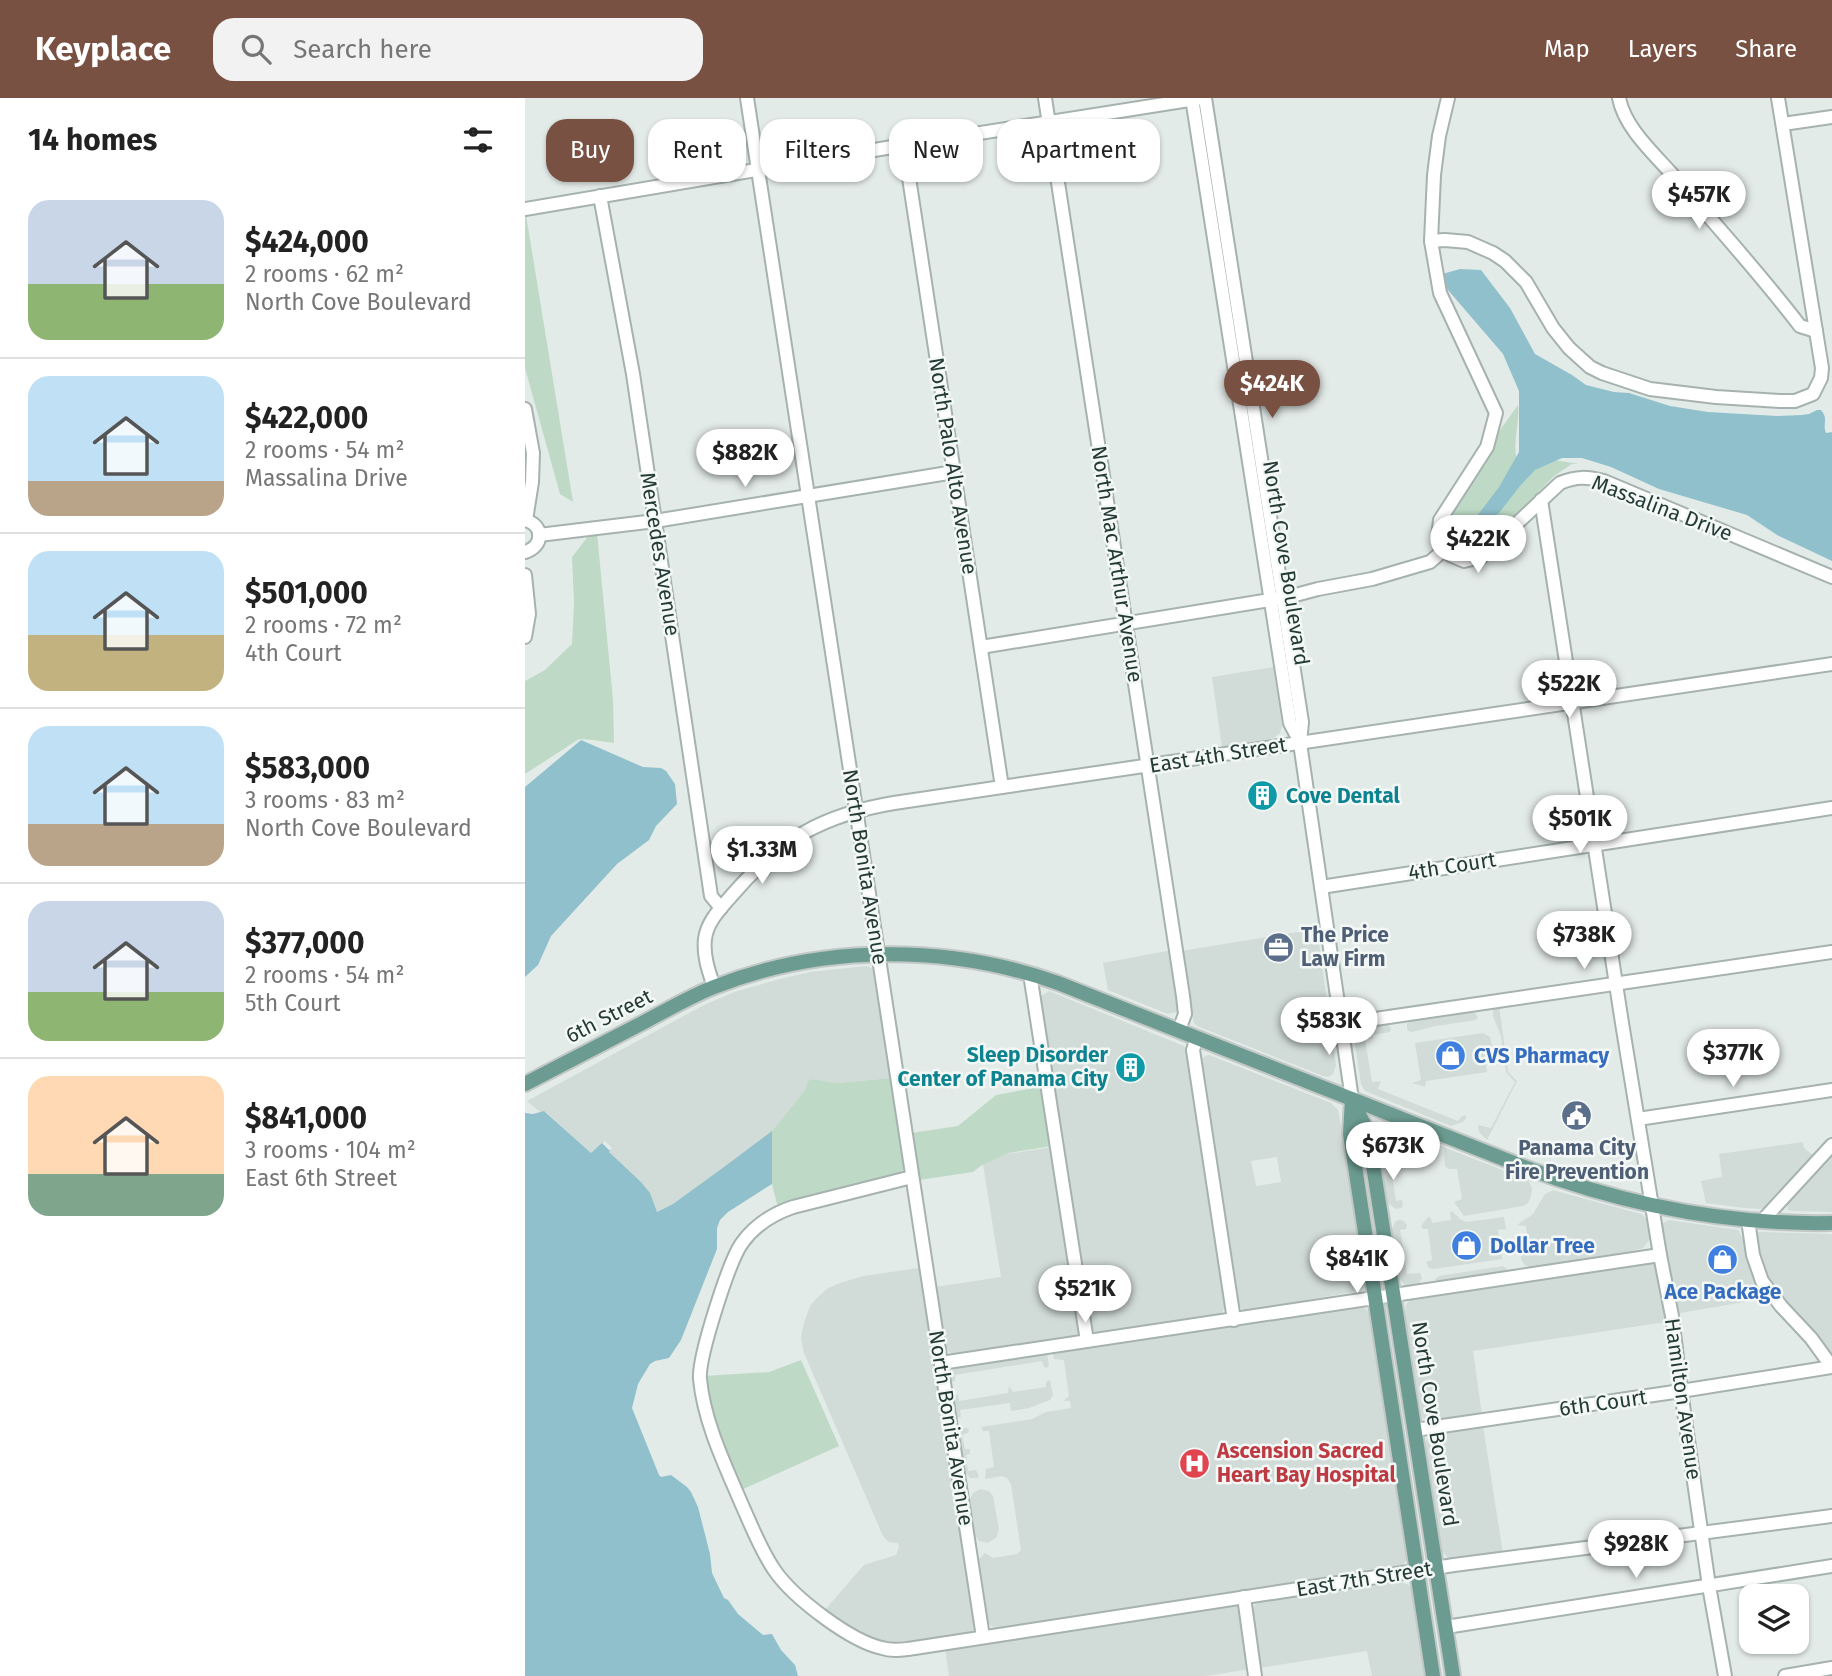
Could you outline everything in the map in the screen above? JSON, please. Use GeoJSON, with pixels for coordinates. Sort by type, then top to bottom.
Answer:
{"type":"FeatureCollection","features":[{"type":"Feature","properties":{"kind":"main road","name":"6th Street"},"geometry":{"type":"LineString","coordinates":[[530,1081],[714,987],[753,974],[841,957],[923,955],[953,958],[1030,974],[1548,1176],[1605,1194],[1652,1205],[1755,1220],[1832,1223]]}},
{"type":"Feature","properties":{"kind":"main road","name":"North Cove Boulevard"},"geometry":{"type":"LineString","coordinates":[[1352,1099],[1368,1133],[1453,1676]]}},
{"type":"Feature","properties":{"kind":"main road","name":"North Cove Boulevard"},"geometry":{"type":"LineString","coordinates":[[1352,1099],[1350,1134],[1434,1673]]}},
{"type":"Feature","properties":{"kind":"street","name":"North Bonita Avenue"},"geometry":{"type":"LineString","coordinates":[[747,98],[983,1637]]}},
{"type":"Feature","properties":{"kind":"street","name":"North Mac Arthur Avenue"},"geometry":{"type":"LineString","coordinates":[[1045,98],[1048,119]]}},
{"type":"Feature","properties":{"kind":"street"},"geometry":{"type":"LineString","coordinates":[[1067,119],[1198,98]]}},
{"type":"Feature","properties":{"kind":"street","name":"North Cove Boulevard"},"geometry":{"type":"LineString","coordinates":[[1198,98],[1277,598],[1302,722],[1300,743],[1352,1099]]}},
{"type":"Feature","properties":{"kind":"street"},"geometry":{"type":"LineString","coordinates":[[981,647],[1277,598],[1372,579],[1430,562],[1445,549],[1438,538],[1440,520],[1487,447],[1496,413],[1440,293],[1431,241],[1434,175],[1448,98]]}},
{"type":"Feature","properties":{"kind":"street"},"geometry":{"type":"LineString","coordinates":[[1619,98],[1630,127],[1800,326],[1816,331]]}},
{"type":"Feature","properties":{"kind":"street"},"geometry":{"type":"LineString","coordinates":[[1431,241],[1468,242],[1505,261],[1526,282],[1553,328],[1590,368],[1650,389],[1716,397],[1795,401],[1813,394],[1821,378],[1822,368],[1778,98]]}},
{"type":"Feature","properties":{"kind":"street"},"geometry":{"type":"LineString","coordinates":[[1783,124],[1832,117]]}},
{"type":"Feature","properties":{"kind":"street"},"geometry":{"type":"LineString","coordinates":[[525,209],[889,147]]}},
{"type":"Feature","properties":{"kind":"street","name":"North Palo Alto Avenue"},"geometry":{"type":"LineString","coordinates":[[910,182],[1002,786]]}},
{"type":"Feature","properties":{"kind":"street","name":"North Mac Arthur Avenue"},"geometry":{"type":"LineString","coordinates":[[1057,182],[1183,996],[1185,1014],[1179,1030]]}},
{"type":"Feature","properties":{"kind":"street","name":"Mercedes Avenue"},"geometry":{"type":"LineString","coordinates":[[600,197],[633,374],[711,897],[721,908]]}},
{"type":"Feature","properties":{"kind":"street"},"geometry":{"type":"LineString","coordinates":[[525,409],[533,453],[532,482],[525,520],[534,523],[539,535],[534,548],[525,552]]}},
{"type":"Feature","properties":{"kind":"street"},"geometry":{"type":"LineString","coordinates":[[539,535],[655,521],[954,472]]}},
{"type":"Feature","properties":{"kind":"street","name":"Massalina Drive"},"geometry":{"type":"LineString","coordinates":[[1445,549],[1450,555],[1464,561],[1481,557],[1560,483],[1572,478],[1588,478],[1604,481],[1832,577]]}},
{"type":"Feature","properties":{"kind":"street","name":"Hamilton Avenue"},"geometry":{"type":"LineString","coordinates":[[1541,500],[1616,983],[1672,1316],[1709,1586],[1725,1676]]}},
{"type":"Feature","properties":{"kind":"street"},"geometry":{"type":"LineString","coordinates":[[525,575],[529,614],[525,638]]}},
{"type":"Feature","properties":{"kind":"street","name":"East 4th Street"},"geometry":{"type":"LineString","coordinates":[[714,987],[706,961],[705,943],[708,927],[721,908],[757,867],[785,844],[817,825],[856,810],[1002,786],[1832,664]]}},
{"type":"Feature","properties":{"kind":"street","name":"4th Court"},"geometry":{"type":"LineString","coordinates":[[1321,887],[1832,808]]}},
{"type":"Feature","properties":{"kind":"street"},"geometry":{"type":"LineString","coordinates":[[1341,1024],[1832,951]]}},
{"type":"Feature","properties":{"kind":"street"},"geometry":{"type":"LineString","coordinates":[[1030,974],[1087,1341]]}},
{"type":"Feature","properties":{"kind":"street"},"geometry":{"type":"LineString","coordinates":[[1197,1037],[1193,1050],[1234,1320]]}},
{"type":"Feature","properties":{"kind":"street"},"geometry":{"type":"LineString","coordinates":[[1638,1119],[1832,1090]]}},
{"type":"Feature","properties":{"kind":"street"},"geometry":{"type":"LineString","coordinates":[[1832,1145],[1755,1220],[1753,1255],[1762,1281],[1773,1297],[1811,1338],[1832,1367]]}},
{"type":"Feature","properties":{"kind":"street","name":"East 7th Street"},"geometry":{"type":"LineString","coordinates":[[912,1177],[785,1210],[764,1220],[753,1230],[733,1259],[703,1353],[699,1376],[718,1448],[751,1524],[777,1573],[803,1600],[840,1627],[872,1645],[897,1650],[1436,1568],[1832,1516]]}},
{"type":"Feature","properties":{"kind":"street"},"geometry":{"type":"LineString","coordinates":[[941,1363],[1660,1255]]}},
{"type":"Feature","properties":{"kind":"street","name":"6th Court"},"geometry":{"type":"LineString","coordinates":[[1415,1430],[1832,1367]]}},
{"type":"Feature","properties":{"kind":"street"},"geometry":{"type":"LineString","coordinates":[[1446,1627],[1832,1566]]}},
{"type":"Feature","properties":{"kind":"street"},"geometry":{"type":"LineString","coordinates":[[1244,1597],[1255,1676]]}},
{"type":"Feature","properties":{"kind":"street"},"geometry":{"type":"LineString","coordinates":[[1785,1676],[1832,1668]]}},
{"type":"Feature","properties":{"kind":"shaded area"},"geometry":{"type":"Polygon","coordinates":[[[1273,667],[1282,725],[1280,733],[1274,738],[1222,748],[1212,677],[1273,667]]]}},
{"type":"Feature","properties":{"kind":"shaded area"},"geometry":{"type":"Polygon","coordinates":[[[1317,929],[1336,1065],[1333,1074],[1329,1077],[1323,1076],[1194,1023],[1181,951],[1317,929]]]}},
{"type":"Feature","properties":{"kind":"shaded area"},"geometry":{"type":"Polygon","coordinates":[[[1172,950],[1179,1005],[1177,1012],[1168,1014],[1108,990],[1103,963],[1172,950]]]}},
{"type":"Feature","properties":{"kind":"shaded area"},"geometry":{"type":"Polygon","coordinates":[[[866,966],[872,968],[875,974],[892,1078],[837,1083],[812,1079],[808,1081],[805,1090],[772,1131],[673,1204],[657,1212],[641,1182],[608,1152],[612,1148],[605,1141],[591,1153],[546,1112],[540,1112],[527,1101],[702,1006],[734,992],[810,972],[866,966]]]}},
{"type":"Feature","properties":{"kind":"shaded area"},"geometry":{"type":"Polygon","coordinates":[[[1049,991],[1184,1046],[1225,1306],[1219,1315],[1098,1333],[1092,1331],[1039,1002],[1041,996],[1049,991]]]}},
{"type":"Feature","properties":{"kind":"shaded area"},"geometry":{"type":"Polygon","coordinates":[[[1497,1005],[1508,1072],[1517,1081],[1487,1140],[1479,1132],[1478,1125],[1491,1128],[1515,1082],[1506,1072],[1501,1036],[1493,1016],[1493,1009],[1497,1005]]]}},
{"type":"Feature","properties":{"kind":"shaded area"},"geometry":{"type":"Polygon","coordinates":[[[1472,1010],[1478,1017],[1476,1020],[1412,1032],[1407,1028],[1412,1018],[1472,1010]]]}},
{"type":"Feature","properties":{"kind":"shaded area"},"geometry":{"type":"Polygon","coordinates":[[[1384,1022],[1391,1028],[1390,1032],[1373,1035],[1373,1038],[1365,1040],[1372,1082],[1381,1081],[1378,1089],[1458,1121],[1465,1115],[1463,1122],[1451,1126],[1365,1091],[1361,1084],[1353,1031],[1354,1028],[1384,1022]]]}},
{"type":"Feature","properties":{"kind":"shaded area","name":"CVS Pharmacy"},"geometry":{"type":"Polygon","coordinates":[[[1483,1033],[1490,1037],[1492,1046],[1487,1050],[1491,1054],[1485,1059],[1487,1072],[1426,1081],[1425,1087],[1412,1083],[1421,1080],[1415,1043],[1483,1033]]]}},
{"type":"Feature","properties":{"kind":"shaded area"},"geometry":{"type":"Polygon","coordinates":[[[1209,1055],[1331,1103],[1338,1110],[1365,1280],[1360,1291],[1311,1299],[1292,1306],[1244,1311],[1239,1306],[1201,1060],[1209,1055]],[[1277,1157],[1251,1161],[1256,1186],[1281,1182],[1277,1157]]]}},
{"type":"Feature","properties":{"kind":"shaded area"},"geometry":{"type":"Polygon","coordinates":[[[1388,1131],[1402,1131],[1547,1187],[1529,1181],[1531,1196],[1523,1206],[1464,1216],[1454,1202],[1462,1199],[1457,1169],[1445,1166],[1444,1148],[1435,1145],[1439,1154],[1434,1159],[1434,1151],[1409,1141],[1404,1149],[1393,1145],[1391,1149],[1399,1153],[1389,1156],[1396,1201],[1402,1200],[1403,1206],[1396,1209],[1388,1203],[1392,1228],[1396,1221],[1400,1220],[1407,1225],[1406,1229],[1400,1230],[1407,1274],[1420,1273],[1422,1278],[1418,1286],[1438,1283],[1435,1279],[1439,1276],[1503,1266],[1507,1269],[1503,1274],[1412,1287],[1405,1285],[1399,1278],[1379,1146],[1381,1137],[1388,1131]]]}},
{"type":"Feature","properties":{"kind":"shaded area"},"geometry":{"type":"Polygon","coordinates":[[[1803,1142],[1804,1148],[1814,1156],[1765,1207],[1744,1208],[1706,1203],[1701,1181],[1722,1177],[1719,1154],[1803,1142]]]}},
{"type":"Feature","properties":{"kind":"shaded area"},"geometry":{"type":"Polygon","coordinates":[[[1052,1147],[1079,1335],[952,1354],[945,1346],[935,1287],[1001,1277],[982,1158],[1052,1147]]]}},
{"type":"Feature","properties":{"kind":"shaded area"},"geometry":{"type":"Polygon","coordinates":[[[1832,1152],[1832,1212],[1788,1210],[1787,1203],[1832,1152]]]}},
{"type":"Feature","properties":{"kind":"shaded area"},"geometry":{"type":"Polygon","coordinates":[[[1554,1190],[1641,1214],[1647,1219],[1650,1239],[1643,1248],[1602,1259],[1528,1270],[1534,1269],[1521,1260],[1521,1254],[1530,1252],[1526,1226],[1517,1225],[1533,1214],[1545,1194],[1554,1190]]]}},
{"type":"Feature","properties":{"kind":"shaded area","name":"Dollar Tree"},"geometry":{"type":"Polygon","coordinates":[[[1452,1211],[1466,1222],[1504,1217],[1506,1229],[1498,1230],[1502,1259],[1429,1268],[1426,1262],[1432,1260],[1428,1229],[1421,1226],[1428,1217],[1432,1223],[1451,1220],[1452,1211]]]}},
{"type":"Feature","properties":{"kind":"shaded area"},"geometry":{"type":"Polygon","coordinates":[[[1669,1220],[1738,1230],[1745,1243],[1752,1271],[1768,1298],[1674,1314],[1661,1228],[1663,1223],[1669,1220]]]}},
{"type":"Feature","properties":{"kind":"shaded area"},"geometry":{"type":"Polygon","coordinates":[[[1759,1232],[1832,1234],[1832,1361],[1765,1278],[1760,1265],[1756,1235],[1759,1232]]]}},
{"type":"Feature","properties":{"kind":"shaded area"},"geometry":{"type":"Polygon","coordinates":[[[1656,1261],[1666,1322],[1473,1351],[1482,1415],[1433,1422],[1422,1417],[1405,1314],[1406,1304],[1413,1298],[1656,1261]]]}},
{"type":"Feature","properties":{"kind":"shaded area"},"geometry":{"type":"Polygon","coordinates":[[[918,1268],[921,1271],[975,1625],[970,1633],[893,1646],[873,1641],[824,1611],[864,1565],[896,1555],[899,1547],[898,1543],[889,1542],[883,1536],[804,1353],[801,1339],[810,1306],[828,1288],[864,1276],[918,1268]]]}},
{"type":"Feature","properties":{"kind":"shaded area","name":"Ascension Sacred Heart Bay Hospital"},"geometry":{"type":"Polygon","coordinates":[[[1364,1308],[1371,1319],[1407,1559],[1403,1565],[995,1628],[987,1619],[979,1559],[985,1553],[993,1558],[1017,1554],[1021,1550],[1011,1484],[1007,1478],[1001,1476],[985,1479],[986,1469],[994,1467],[989,1431],[983,1431],[981,1427],[1032,1419],[1046,1412],[1071,1408],[1070,1401],[1063,1401],[1069,1396],[1064,1360],[1054,1359],[1053,1353],[1047,1354],[1047,1368],[1042,1361],[955,1375],[955,1381],[951,1382],[953,1394],[958,1395],[959,1401],[1008,1393],[1009,1386],[1013,1392],[1046,1387],[1046,1382],[1050,1380],[1053,1395],[1050,1400],[1029,1408],[1011,1411],[1010,1403],[960,1410],[961,1417],[956,1418],[950,1377],[952,1370],[958,1367],[1295,1316],[1364,1308]]]}},
{"type":"Feature","properties":{"kind":"shaded area"},"geometry":{"type":"Polygon","coordinates":[[[1483,1426],[1503,1553],[1449,1559],[1442,1551],[1426,1440],[1432,1434],[1483,1426]]]}},
{"type":"Feature","properties":{"kind":"shaded area"},"geometry":{"type":"Polygon","coordinates":[[[958,1429],[969,1430],[962,1435],[965,1449],[970,1449],[970,1454],[966,1455],[968,1471],[976,1470],[978,1478],[970,1478],[965,1472],[958,1429]]]}},
{"type":"Feature","properties":{"kind":"shaded area"},"geometry":{"type":"Polygon","coordinates":[[[980,1489],[989,1491],[993,1496],[999,1529],[996,1538],[987,1543],[979,1541],[974,1534],[969,1501],[973,1493],[980,1489]]]}},
{"type":"Feature","properties":{"kind":"shaded area"},"geometry":{"type":"Polygon","coordinates":[[[1400,1582],[1409,1585],[1413,1592],[1426,1676],[1372,1676],[1367,1651],[1259,1668],[1252,1613],[1259,1601],[1400,1582]]]}},
{"type":"Feature","properties":{"kind":"shaded area"},"geometry":{"type":"Polygon","coordinates":[[[1237,1605],[1240,1608],[1250,1669],[1206,1676],[949,1676],[945,1648],[1237,1605]]]}},
{"type":"Feature","properties":{"kind":"green space"},"geometry":{"type":"Polygon","coordinates":[[[525,215],[573,502],[560,494],[525,368],[525,215]]]}},
{"type":"Feature","properties":{"kind":"green space"},"geometry":{"type":"Polygon","coordinates":[[[1518,405],[1515,449],[1518,463],[1547,459],[1579,464],[1572,464],[1554,476],[1480,552],[1470,555],[1456,552],[1446,538],[1447,520],[1495,437],[1518,405]]]}},
{"type":"Feature","properties":{"kind":"green space"},"geometry":{"type":"Polygon","coordinates":[[[597,533],[613,700],[614,743],[579,739],[525,774],[525,681],[545,670],[572,644],[572,557],[590,534],[597,533]]]}},
{"type":"Feature","properties":{"kind":"green space"},"geometry":{"type":"Polygon","coordinates":[[[892,1078],[906,1162],[902,1172],[778,1208],[772,1184],[772,1131],[805,1090],[808,1081],[812,1079],[837,1083],[892,1078]]]}},
{"type":"Feature","properties":{"kind":"green space"},"geometry":{"type":"Polygon","coordinates":[[[1040,1087],[1051,1146],[1009,1153],[973,1172],[919,1180],[911,1133],[958,1126],[996,1095],[1040,1087]]]}},
{"type":"Feature","properties":{"kind":"green space"},"geometry":{"type":"Polygon","coordinates":[[[801,1360],[839,1446],[741,1490],[719,1434],[703,1376],[769,1372],[801,1360]]]}},
{"type":"Feature","properties":{"kind":"water"},"geometry":{"type":"Polygon","coordinates":[[[1460,269],[1481,270],[1510,308],[1535,354],[1586,385],[1629,393],[1670,406],[1708,412],[1777,416],[1802,415],[1821,410],[1825,416],[1826,433],[1832,432],[1832,561],[1777,535],[1747,515],[1659,489],[1611,467],[1582,458],[1562,458],[1535,470],[1499,513],[1489,521],[1481,522],[1477,516],[1499,487],[1519,452],[1519,391],[1503,354],[1442,283],[1439,275],[1460,269]]]}},
{"type":"Feature","properties":{"kind":"water"},"geometry":{"type":"Polygon","coordinates":[[[581,740],[643,767],[666,771],[675,784],[677,804],[656,826],[649,840],[617,864],[551,936],[538,965],[525,977],[525,787],[581,740]]]}},
{"type":"Feature","properties":{"kind":"water"},"geometry":{"type":"Polygon","coordinates":[[[544,1111],[591,1153],[602,1143],[650,1193],[657,1212],[673,1204],[772,1131],[772,1184],[720,1220],[717,1228],[717,1249],[681,1340],[669,1358],[650,1364],[638,1384],[632,1408],[659,1475],[671,1475],[691,1492],[698,1507],[712,1573],[724,1598],[763,1635],[772,1634],[781,1650],[795,1665],[798,1676],[525,1676],[525,1113],[544,1111]]]}},
{"type":"Feature","properties":{"kind":"place","name":"Cove Dental"},"geometry":{"type":"Point","coordinates":[1263,796]}},
{"type":"Feature","properties":{"kind":"place","name":"The Price Law Firm"},"geometry":{"type":"Point","coordinates":[1278,947]}},
{"type":"Feature","properties":{"kind":"place","name":"CVS Pharmacy"},"geometry":{"type":"Point","coordinates":[1451,1056]}},
{"type":"Feature","properties":{"kind":"place","name":"Sleep Disorder Center of Panama City"},"geometry":{"type":"Point","coordinates":[1131,1067]}},
{"type":"Feature","properties":{"kind":"place","name":"Panama City Fire Prevention"},"geometry":{"type":"Point","coordinates":[1577,1116]}},
{"type":"Feature","properties":{"kind":"place","name":"Dollar Tree"},"geometry":{"type":"Point","coordinates":[1467,1246]}},
{"type":"Feature","properties":{"kind":"place","name":"Ace Package"},"geometry":{"type":"Point","coordinates":[1723,1260]}},
{"type":"Feature","properties":{"kind":"place","name":"Ascension Sacred Heart Bay Hospital"},"geometry":{"type":"Point","coordinates":[1194,1463]}}]}
